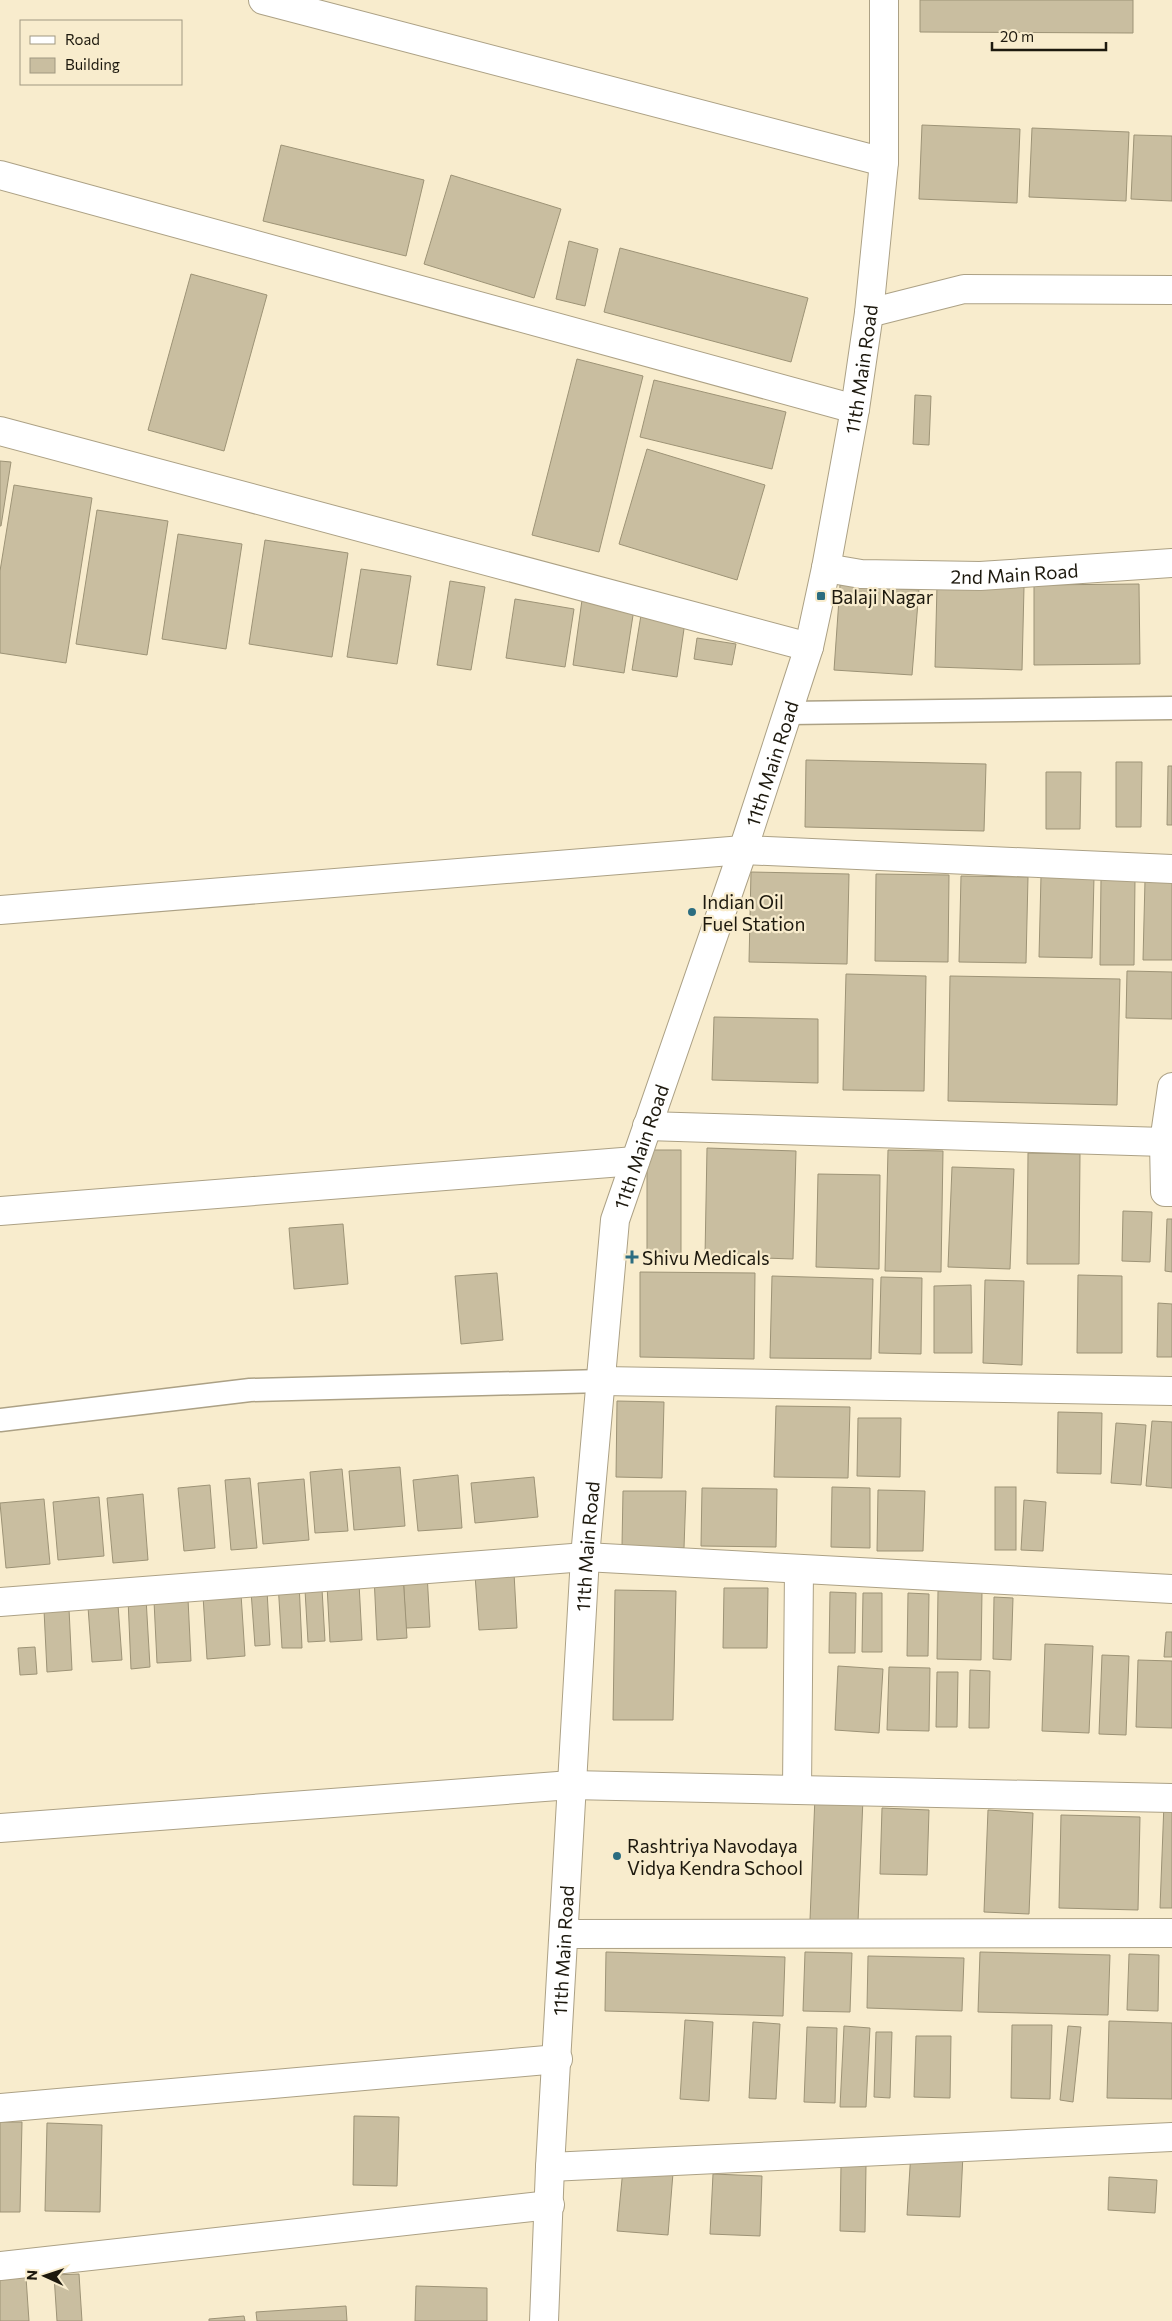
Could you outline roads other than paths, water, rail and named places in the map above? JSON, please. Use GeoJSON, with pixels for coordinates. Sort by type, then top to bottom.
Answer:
{"type":"FeatureCollection","features":[{"type":"Feature","properties":{"kind":"street"},"geometry":{"type":"LineString","coordinates":[[263,0],[884,162]]}},
{"type":"Feature","properties":{"kind":"street","name":"11th Main Road"},"geometry":{"type":"LineString","coordinates":[[544,2321],[550,2167],[558,2059],[571,1785],[585,1557],[615,1220],[743,850],[809,647],[826,568],[855,409],[869,313],[884,162],[884,0]]}},
{"type":"Feature","properties":{"kind":"street"},"geometry":{"type":"LineString","coordinates":[[0,175],[855,409]]}},
{"type":"Feature","properties":{"kind":"street"},"geometry":{"type":"LineString","coordinates":[[869,313],[964,289],[1172,290]]}},
{"type":"Feature","properties":{"kind":"street"},"geometry":{"type":"LineString","coordinates":[[0,431],[809,647]]}},
{"type":"Feature","properties":{"kind":"street","name":"2nd Main Road"},"geometry":{"type":"LineString","coordinates":[[826,568],[861,574],[980,576],[1172,563]]}},
{"type":"Feature","properties":{"kind":"street"},"geometry":{"type":"LineString","coordinates":[[0,910],[743,850],[1172,869]]}},
{"type":"Feature","properties":{"kind":"street"},"geometry":{"type":"LineString","coordinates":[[1172,1087],[1164,1142],[1165,1192],[1172,1192]]}},
{"type":"Feature","properties":{"kind":"street"},"geometry":{"type":"LineString","coordinates":[[647,1126],[1164,1142]]}},
{"type":"Feature","properties":{"kind":"street"},"geometry":{"type":"LineString","coordinates":[[0,1211],[635,1161]]}},
{"type":"Feature","properties":{"kind":"street"},"geometry":{"type":"LineString","coordinates":[[602,1381],[1172,1391]]}},
{"type":"Feature","properties":{"kind":"street"},"geometry":{"type":"LineString","coordinates":[[0,1602],[585,1557],[1172,1589]]}},
{"type":"Feature","properties":{"kind":"street"},"geometry":{"type":"LineString","coordinates":[[797,1790],[799,1569]]}},
{"type":"Feature","properties":{"kind":"street"},"geometry":{"type":"LineString","coordinates":[[0,1828],[571,1785],[1172,1798]]}},
{"type":"Feature","properties":{"kind":"street"},"geometry":{"type":"LineString","coordinates":[[564,1934],[1172,1933]]}},
{"type":"Feature","properties":{"kind":"street"},"geometry":{"type":"LineString","coordinates":[[0,2108],[558,2059]]}},
{"type":"Feature","properties":{"kind":"street"},"geometry":{"type":"LineString","coordinates":[[550,2167],[1172,2137]]}},
{"type":"Feature","properties":{"kind":"street"},"geometry":{"type":"LineString","coordinates":[[0,2266],[550,2205]]}},
{"type":"Feature","properties":{"kind":"lane"},"geometry":{"type":"LineString","coordinates":[[788,713],[1172,708]]}},
{"type":"Feature","properties":{"kind":"lane"},"geometry":{"type":"LineString","coordinates":[[0,1420],[250,1390],[602,1381]]}},
{"type":"Feature","properties":{"kind":"place","name":"Balaji Nagar"},"geometry":{"type":"Point","coordinates":[821,596]}},
{"type":"Feature","properties":{"kind":"place","name":"Indian Oil Fuel Station"},"geometry":{"type":"Point","coordinates":[692,912]}},
{"type":"Feature","properties":{"kind":"place","name":"Shivu Medicals"},"geometry":{"type":"Point","coordinates":[632,1257]}},
{"type":"Feature","properties":{"kind":"place","name":"Rashtriya Navodaya Vidya Kendra School"},"geometry":{"type":"Point","coordinates":[617,1856]}}]}
